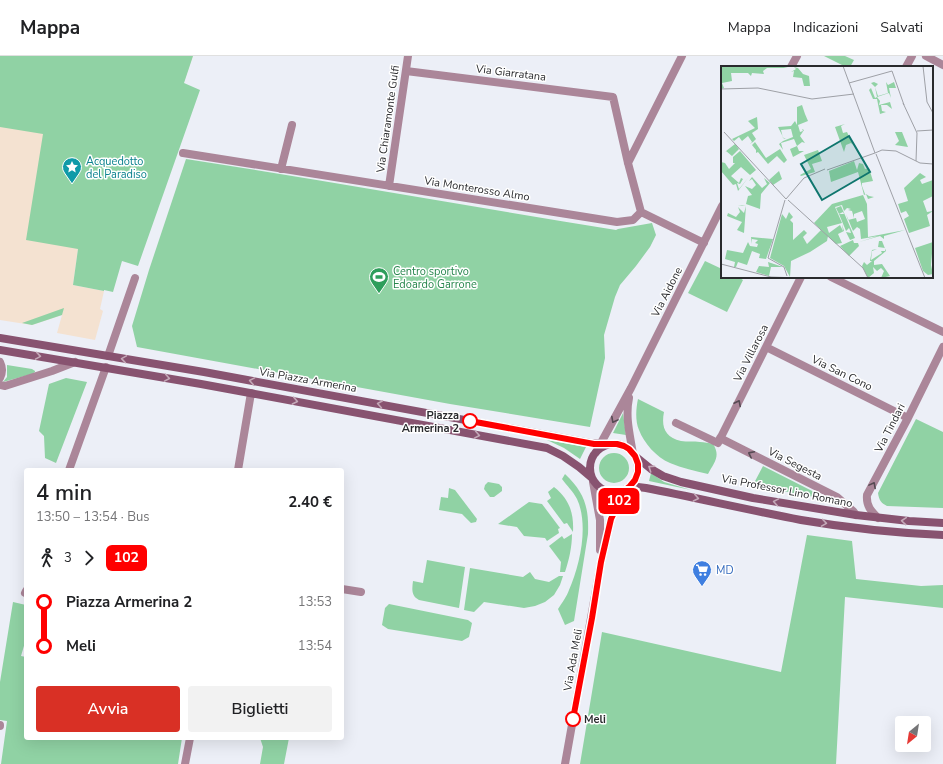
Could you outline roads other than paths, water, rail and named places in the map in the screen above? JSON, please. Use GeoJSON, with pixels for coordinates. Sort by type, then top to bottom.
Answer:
{"type":"FeatureCollection","features":[{"type":"Feature","properties":{"kind":"street","name":"Via Chiaramonte Gulfi"},"geometry":{"type":"LineString","coordinates":[[389,186],[408,56]]}},
{"type":"Feature","properties":{"kind":"street"},"geometry":{"type":"LineString","coordinates":[[682,56],[628,163],[641,212],[704,243]]}},
{"type":"Feature","properties":{"kind":"street"},"geometry":{"type":"LineString","coordinates":[[792,66],[797,56]]}},
{"type":"Feature","properties":{"kind":"street"},"geometry":{"type":"LineString","coordinates":[[907,66],[912,56]]}},
{"type":"Feature","properties":{"kind":"street"},"geometry":{"type":"LineString","coordinates":[[926,56],[943,65]]}},
{"type":"Feature","properties":{"kind":"street","name":"Via Giarratana"},"geometry":{"type":"LineString","coordinates":[[406,71],[613,97],[628,163]]}},
{"type":"Feature","properties":{"kind":"street"},"geometry":{"type":"LineString","coordinates":[[281,169],[292,125]]}},
{"type":"Feature","properties":{"kind":"street","name":"Via Monterosso Almo"},"geometry":{"type":"LineString","coordinates":[[183,153],[618,222],[633,220],[641,212]]}},
{"type":"Feature","properties":{"kind":"street","name":"Via Aidone"},"geometry":{"type":"LineString","coordinates":[[631,388],[704,243],[718,222],[721,210]]}},
{"type":"Feature","properties":{"kind":"street"},"geometry":{"type":"LineString","coordinates":[[108,356],[135,278]]}},
{"type":"Feature","properties":{"kind":"street","name":"Via Villarosa"},"geometry":{"type":"LineString","coordinates":[[720,438],[800,278]]}},
{"type":"Feature","properties":{"kind":"street"},"geometry":{"type":"LineString","coordinates":[[833,278],[943,332]]}},
{"type":"Feature","properties":{"kind":"street","name":"Via Piazza Armerina"},"geometry":{"type":"LineString","coordinates":[[0,338],[212,373],[582,442],[598,448],[611,444],[617,444],[629,449],[634,455]]}},
{"type":"Feature","properties":{"kind":"street","name":"Via San Cono"},"geometry":{"type":"LineString","coordinates":[[766,347],[908,418]]}},
{"type":"Feature","properties":{"kind":"street","name":"Via Tindari"},"geometry":{"type":"LineString","coordinates":[[878,518],[868,507],[866,501],[867,496],[943,347]]}},
{"type":"Feature","properties":{"kind":"street","name":"Via Piazza Armerina"},"geometry":{"type":"LineString","coordinates":[[0,350],[106,367],[547,448],[563,456],[579,467],[592,480]]}},
{"type":"Feature","properties":{"kind":"street"},"geometry":{"type":"LineString","coordinates":[[0,362],[3,374],[0,378]]}},
{"type":"Feature","properties":{"kind":"street"},"geometry":{"type":"LineString","coordinates":[[0,385],[5,386],[75,362]]}},
{"type":"Feature","properties":{"kind":"street"},"geometry":{"type":"LineString","coordinates":[[71,468],[106,367]]}},
{"type":"Feature","properties":{"kind":"street"},"geometry":{"type":"LineString","coordinates":[[601,562],[600,520],[589,467],[592,456],[598,448],[631,388]]}},
{"type":"Feature","properties":{"kind":"street"},"geometry":{"type":"LineString","coordinates":[[601,562],[611,519],[628,488],[635,480],[638,472],[638,464],[634,455],[630,436],[627,408],[631,388]]}},
{"type":"Feature","properties":{"kind":"street"},"geometry":{"type":"LineString","coordinates":[[238,468],[251,393]]}},
{"type":"Feature","properties":{"kind":"street"},"geometry":{"type":"LineString","coordinates":[[676,423],[718,443],[720,438]]}},
{"type":"Feature","properties":{"kind":"street","name":"Via Segesta"},"geometry":{"type":"LineString","coordinates":[[720,438],[837,497],[853,510],[856,516]]}},
{"type":"Feature","properties":{"kind":"street","name":"Via Professor Lino Romano"},"geometry":{"type":"LineString","coordinates":[[634,455],[651,469],[663,476],[681,482],[754,498],[856,516],[943,523]]}},
{"type":"Feature","properties":{"kind":"street"},"geometry":{"type":"LineString","coordinates":[[592,480],[597,486],[608,492],[619,492],[628,488],[646,488],[801,520],[866,530],[909,534],[943,535]]}},
{"type":"Feature","properties":{"kind":"street","name":"Via Ada Meli"},"geometry":{"type":"LineString","coordinates":[[565,764],[601,562]]}},
{"type":"Feature","properties":{"kind":"street"},"geometry":{"type":"LineString","coordinates":[[344,589],[361,592]]}},
{"type":"Feature","properties":{"kind":"street"},"geometry":{"type":"LineString","coordinates":[[185,764],[190,740]]}},
{"type":"Feature","properties":{"kind":"place","name":"Acquedotto del Paradiso"},"geometry":{"type":"Point","coordinates":[72,184]}},
{"type":"Feature","properties":{"kind":"place","name":"Centro sportivo Edoardo Garrone"},"geometry":{"type":"Point","coordinates":[379,294]}},
{"type":"Feature","properties":{"kind":"place","name":"Piazza Armerina 2"},"geometry":{"type":"Point","coordinates":[470,421]}},
{"type":"Feature","properties":{"kind":"place","name":"MD"},"geometry":{"type":"Point","coordinates":[702,587]}},
{"type":"Feature","properties":{"kind":"place","name":"Meli"},"geometry":{"type":"Point","coordinates":[573,719]}}]}
